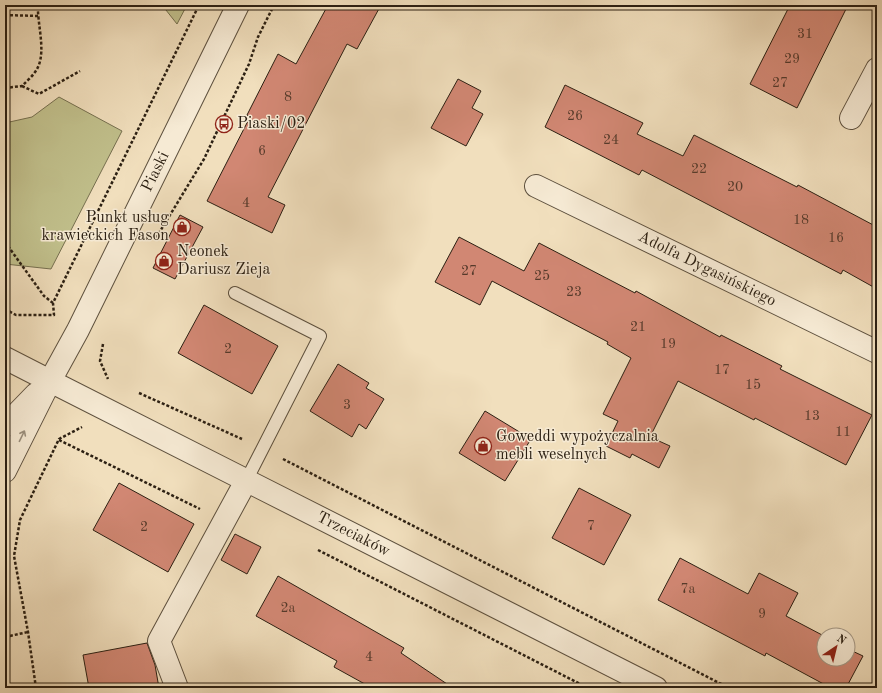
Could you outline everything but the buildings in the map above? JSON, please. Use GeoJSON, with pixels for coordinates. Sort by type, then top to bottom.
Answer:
{"type":"FeatureCollection","features":[{"type":"Feature","properties":{"kind":"street","name":"Piaski"},"geometry":{"type":"LineString","coordinates":[[5,471],[50,381],[78,330],[238,5]]}},
{"type":"Feature","properties":{"kind":"street"},"geometry":{"type":"LineString","coordinates":[[851,118],[877,69]]}},
{"type":"Feature","properties":{"kind":"street","name":"Adolfa Dygasińskiego"},"geometry":{"type":"LineString","coordinates":[[536,186],[877,352]]}},
{"type":"Feature","properties":{"kind":"street","name":"Trzeciaków"},"geometry":{"type":"LineString","coordinates":[[5,358],[656,688]]}},
{"type":"Feature","properties":{"kind":"street","name":"Piaski"},"geometry":{"type":"LineString","coordinates":[[5,426],[50,381]]}},
{"type":"Feature","properties":{"kind":"street"},"geometry":{"type":"LineString","coordinates":[[177,688],[159,641],[246,481]]}},
{"type":"Feature","properties":{"kind":"lane"},"geometry":{"type":"LineString","coordinates":[[235,293],[320,336],[246,481]]}},
{"type":"Feature","properties":{"kind":"path"},"geometry":{"type":"LineString","coordinates":[[22,86],[38,67],[40,57],[41,28],[38,16],[38,5]]}},
{"type":"Feature","properties":{"kind":"path"},"geometry":{"type":"LineString","coordinates":[[5,309],[16,315],[54,315],[53,303],[199,5]]}},
{"type":"Feature","properties":{"kind":"path"},"geometry":{"type":"LineString","coordinates":[[156,238],[204,159],[249,64],[258,37],[274,5]]}},
{"type":"Feature","properties":{"kind":"path"},"geometry":{"type":"LineString","coordinates":[[5,15],[38,16]]}},
{"type":"Feature","properties":{"kind":"path"},"geometry":{"type":"LineString","coordinates":[[5,89],[22,86],[39,94],[80,71]]}},
{"type":"Feature","properties":{"kind":"path"},"geometry":{"type":"LineString","coordinates":[[5,242],[44,296],[53,303]]}},
{"type":"Feature","properties":{"kind":"path"},"geometry":{"type":"LineString","coordinates":[[36,688],[28,632],[14,556],[20,520],[59,439],[83,426],[108,380],[100,361],[104,342]]}},
{"type":"Feature","properties":{"kind":"path"},"geometry":{"type":"LineString","coordinates":[[136,392],[263,448],[729,688]]}},
{"type":"Feature","properties":{"kind":"path"},"geometry":{"type":"LineString","coordinates":[[59,439],[224,521]]}},
{"type":"Feature","properties":{"kind":"path"},"geometry":{"type":"LineString","coordinates":[[318,550],[588,688]]}},
{"type":"Feature","properties":{"kind":"path"},"geometry":{"type":"LineString","coordinates":[[5,637],[28,632]]}},
{"type":"Feature","properties":{"kind":"shaded area"},"geometry":{"type":"Polygon","coordinates":[[[162,5],[187,5],[177,24],[162,5]]]}},
{"type":"Feature","properties":{"kind":"shaded area"},"geometry":{"type":"Polygon","coordinates":[[[59,97],[122,131],[51,269],[5,264],[5,123],[32,117],[59,97]]]}},
{"type":"Feature","properties":{"kind":"place","name":"Piaski/02"},"geometry":{"type":"Point","coordinates":[224,124]}},
{"type":"Feature","properties":{"kind":"place","name":"Punkt usług krawieckich Fason"},"geometry":{"type":"Point","coordinates":[182,227]}},
{"type":"Feature","properties":{"kind":"place","name":"Neonek Dariusz Zieja"},"geometry":{"type":"Point","coordinates":[164,261]}},
{"type":"Feature","properties":{"kind":"place","name":"Goweddi wypożyczalnia mebli weselnych"},"geometry":{"type":"Point","coordinates":[483,446]}}]}
